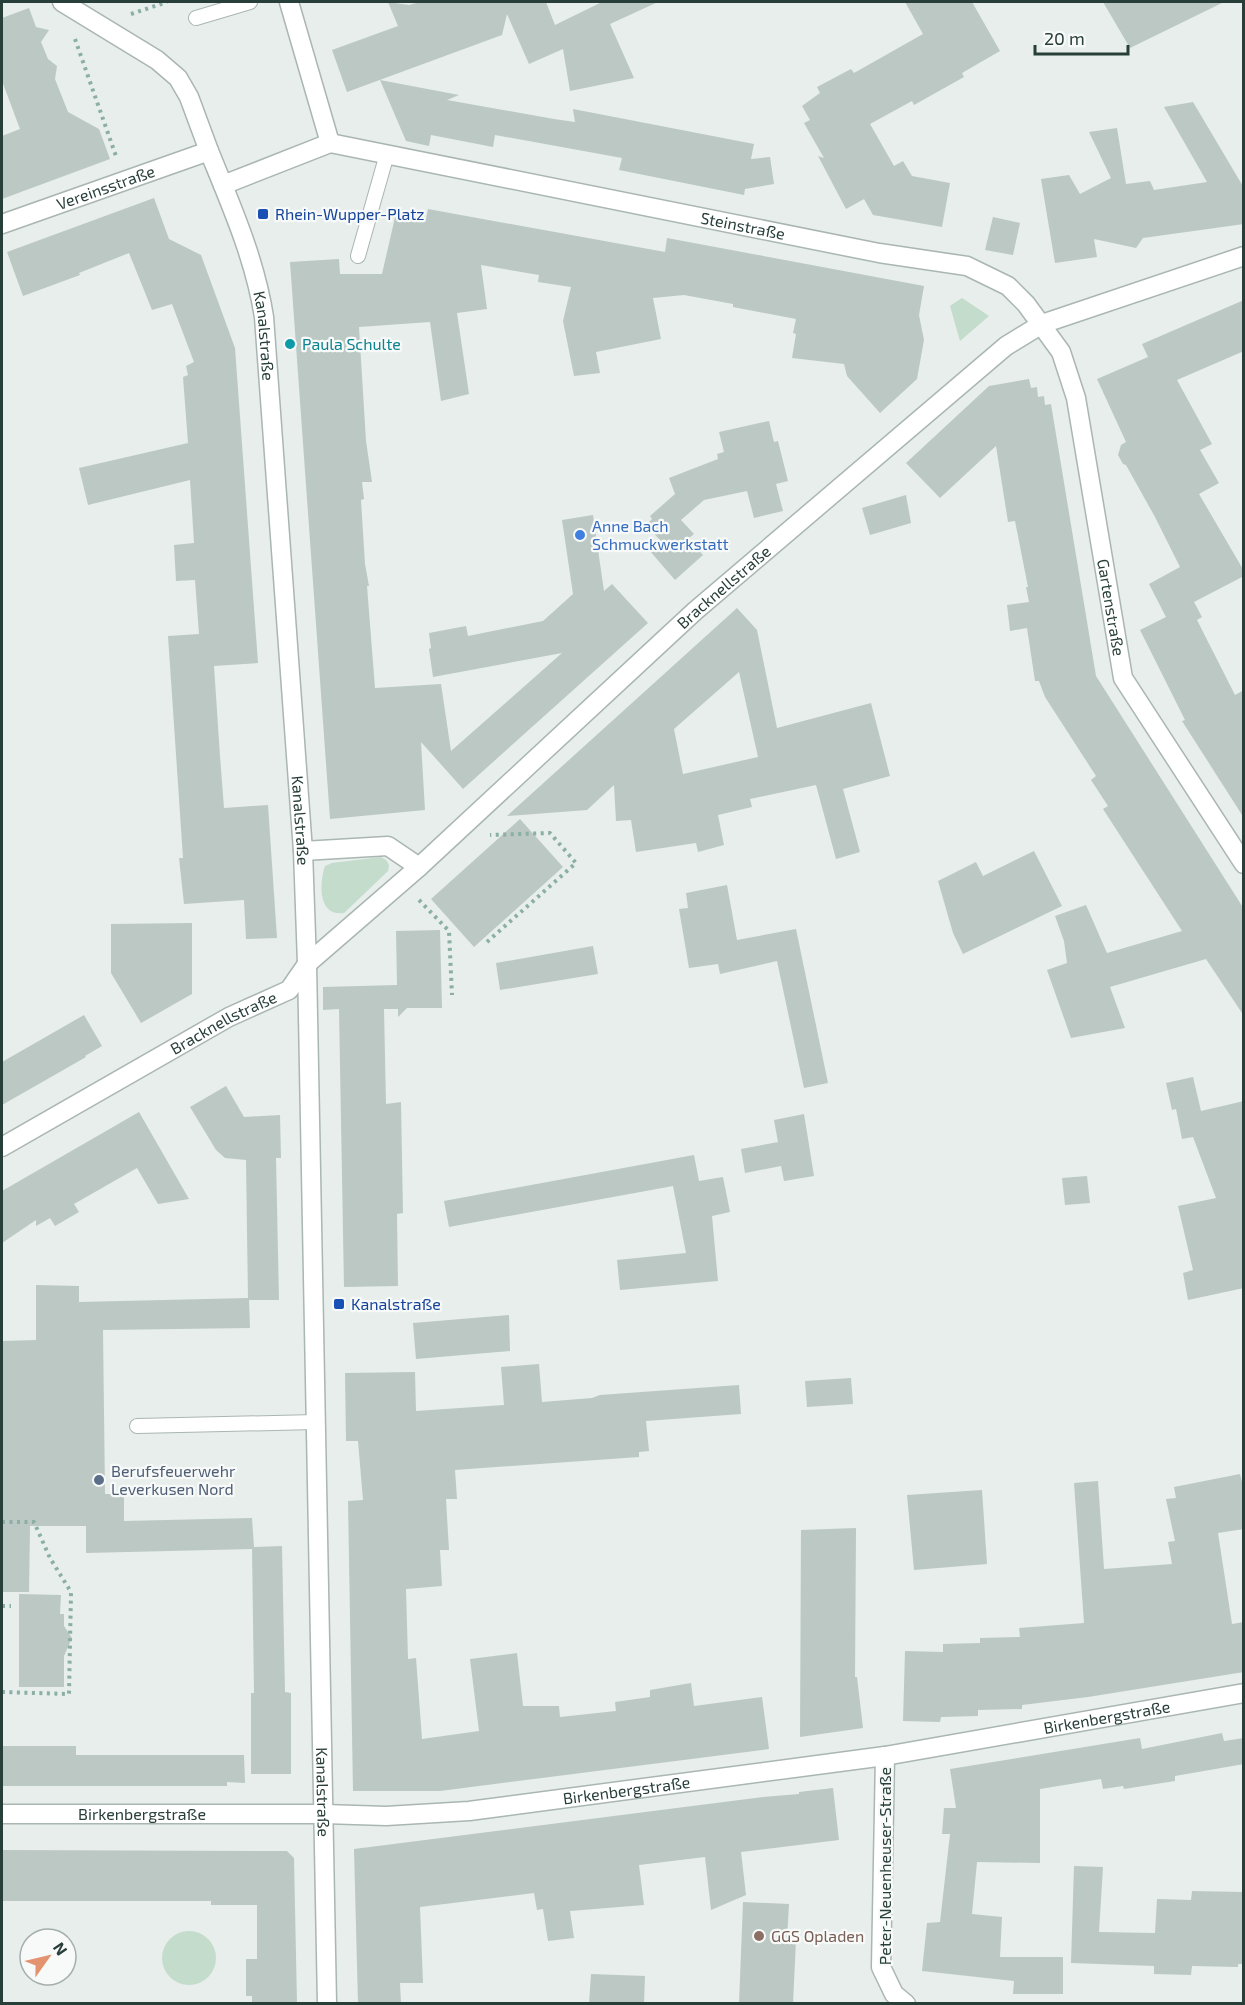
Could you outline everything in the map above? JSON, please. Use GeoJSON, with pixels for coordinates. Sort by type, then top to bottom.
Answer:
{"type":"FeatureCollection","features":[{"type":"Feature","properties":{"kind":"street"},"geometry":{"type":"LineString","coordinates":[[62,2],[157,60],[178,78],[189,98],[209,151]]}},
{"type":"Feature","properties":{"kind":"street"},"geometry":{"type":"LineString","coordinates":[[223,185],[330,142],[289,2]]}},
{"type":"Feature","properties":{"kind":"street","name":"Steinstraße"},"geometry":{"type":"LineString","coordinates":[[330,142],[879,253],[967,266],[1008,286],[1042,324]]}},
{"type":"Feature","properties":{"kind":"street","name":"Vereinsstraße"},"geometry":{"type":"LineString","coordinates":[[2,224],[209,151]]}},
{"type":"Feature","properties":{"kind":"street","name":"Kanalstraße"},"geometry":{"type":"LineString","coordinates":[[209,151],[249,253],[261,295],[264,317],[303,851],[327,2004]]}},
{"type":"Feature","properties":{"kind":"street"},"geometry":{"type":"LineString","coordinates":[[1042,324],[1244,256]]}},
{"type":"Feature","properties":{"kind":"street","name":"Bracknellstraße"},"geometry":{"type":"LineString","coordinates":[[2,1147],[229,1017],[289,990],[307,964],[419,867],[695,611],[1006,346],[1042,324]]}},
{"type":"Feature","properties":{"kind":"street","name":"Gartenstraße"},"geometry":{"type":"LineString","coordinates":[[1042,324],[1061,352],[1076,398],[1123,678],[1244,864]]}},
{"type":"Feature","properties":{"kind":"street"},"geometry":{"type":"LineString","coordinates":[[303,851],[388,846],[419,867]]}},
{"type":"Feature","properties":{"kind":"street","name":"Birkenbergstraße"},"geometry":{"type":"LineString","coordinates":[[2,1814],[386,1816],[469,1811],[885,1756],[1244,1694]]}},
{"type":"Feature","properties":{"kind":"street","name":"Peter-Neuenheuser-Straße"},"geometry":{"type":"LineString","coordinates":[[885,1756],[881,1967],[894,1994],[906,2004]]}},
{"type":"Feature","properties":{"kind":"lane"},"geometry":{"type":"LineString","coordinates":[[196,18],[250,2]]}},
{"type":"Feature","properties":{"kind":"lane"},"geometry":{"type":"LineString","coordinates":[[358,256],[387,154]]}},
{"type":"Feature","properties":{"kind":"lane"},"geometry":{"type":"LineString","coordinates":[[137,1425],[316,1422]]}},
{"type":"Feature","properties":{"kind":"path"},"geometry":{"type":"LineString","coordinates":[[99,24],[167,2]]}},
{"type":"Feature","properties":{"kind":"path"},"geometry":{"type":"LineString","coordinates":[[74,35],[125,182]]}},
{"type":"Feature","properties":{"kind":"path"},"geometry":{"type":"LineString","coordinates":[[450,837],[550,833],[576,863],[487,942]]}},
{"type":"Feature","properties":{"kind":"path"},"geometry":{"type":"LineString","coordinates":[[402,882],[449,931],[452,995]]}},
{"type":"Feature","properties":{"kind":"path"},"geometry":{"type":"LineString","coordinates":[[2,1522],[34,1522],[50,1558],[71,1592],[69,1694],[2,1692]]}},
{"type":"Feature","properties":{"kind":"path"},"geometry":{"type":"LineString","coordinates":[[2,1606],[11,1606]]}},
{"type":"Feature","properties":{"kind":"green space"},"geometry":{"type":"Polygon","coordinates":[[[962,298],[989,316],[960,341],[950,306],[962,298]]]}},
{"type":"Feature","properties":{"kind":"green space"},"geometry":{"type":"Polygon","coordinates":[[[381,857],[389,865],[388,871],[344,913],[329,910],[325,905],[322,890],[325,866],[332,863],[381,857]]]}},
{"type":"Feature","properties":{"kind":"green space"},"geometry":{"type":"Polygon","coordinates":[[[184,1931],[194,1931],[204,1935],[212,1943],[216,1958],[212,1973],[204,1981],[194,1985],[184,1985],[174,1981],[166,1973],[162,1963],[162,1953],[166,1943],[174,1935],[184,1931]]]}},
{"type":"Feature","properties":{"kind":"building"},"geometry":{"type":"Polygon","coordinates":[[[388,2],[409,5],[420,2],[546,2],[555,25],[602,2],[658,2],[610,24],[634,78],[570,91],[563,49],[529,64],[507,14],[502,35],[347,92],[332,50],[398,26],[388,2]]]}},
{"type":"Feature","properties":{"kind":"building"},"geometry":{"type":"Polygon","coordinates":[[[905,2],[972,2],[1000,51],[962,73],[964,77],[914,105],[912,101],[870,124],[894,166],[903,161],[912,176],[950,183],[942,227],[873,215],[864,199],[846,209],[818,156],[824,158],[804,123],[810,120],[802,106],[820,93],[817,87],[851,69],[854,73],[923,34],[905,2]]]}},
{"type":"Feature","properties":{"kind":"building"},"geometry":{"type":"Polygon","coordinates":[[[1103,2],[1224,2],[1130,48],[1103,2]]]}},
{"type":"Feature","properties":{"kind":"building"},"geometry":{"type":"Polygon","coordinates":[[[29,8],[36,27],[49,30],[41,42],[48,59],[57,66],[55,79],[68,112],[99,129],[110,159],[2,199],[2,136],[20,129],[2,81],[2,18],[29,8]]]}},
{"type":"Feature","properties":{"kind":"building"},"geometry":{"type":"Polygon","coordinates":[[[380,80],[459,95],[447,100],[554,119],[575,122],[573,109],[754,144],[751,159],[770,157],[774,184],[745,189],[744,195],[619,170],[622,158],[495,135],[493,147],[431,135],[429,146],[406,141],[380,80]]]}},
{"type":"Feature","properties":{"kind":"building"},"geometry":{"type":"Polygon","coordinates":[[[1193,102],[1244,188],[1244,224],[1143,238],[1136,248],[1094,239],[1097,257],[1055,263],[1041,179],[1069,175],[1080,194],[1111,178],[1089,132],[1117,128],[1126,184],[1150,181],[1154,190],[1207,182],[1164,107],[1193,102]]]}},
{"type":"Feature","properties":{"kind":"building"},"geometry":{"type":"Polygon","coordinates":[[[154,198],[169,239],[201,255],[235,348],[258,663],[214,666],[220,756],[224,808],[268,805],[277,938],[246,939],[244,900],[184,904],[179,858],[183,858],[168,636],[199,634],[195,580],[176,581],[174,545],[194,543],[190,480],[88,505],[79,468],[188,443],[183,377],[188,375],[186,366],[194,362],[172,304],[152,310],[129,253],[79,273],[80,275],[23,296],[7,252],[154,198]]]}},
{"type":"Feature","properties":{"kind":"building"},"geometry":{"type":"Polygon","coordinates":[[[428,209],[665,252],[667,238],[924,286],[919,315],[924,340],[917,379],[880,413],[847,376],[844,364],[792,358],[796,319],[684,295],[653,298],[661,339],[596,352],[600,373],[574,376],[563,321],[571,287],[538,282],[539,275],[481,265],[487,309],[457,313],[469,394],[441,401],[430,322],[359,327],[366,441],[372,482],[362,482],[364,499],[361,500],[375,688],[441,684],[451,751],[562,653],[433,677],[429,633],[466,626],[468,636],[543,621],[573,594],[562,520],[593,515],[604,591],[612,584],[648,623],[463,789],[421,742],[425,810],[330,819],[290,262],[339,259],[340,274],[382,274],[396,213],[426,219],[428,209]]]}},
{"type":"Feature","properties":{"kind":"building"},"geometry":{"type":"Polygon","coordinates":[[[993,217],[1020,223],[1013,255],[985,250],[993,217]]]}},
{"type":"Feature","properties":{"kind":"building"},"geometry":{"type":"Polygon","coordinates":[[[1244,300],[1244,351],[1177,380],[1212,444],[1200,450],[1219,483],[1199,494],[1244,571],[1244,576],[1194,602],[1202,617],[1197,620],[1235,695],[1244,690],[1244,818],[1182,721],[1185,720],[1140,630],[1166,617],[1149,584],[1180,567],[1155,517],[1118,455],[1121,445],[1126,442],[1097,379],[1148,357],[1142,344],[1244,300]]]}},
{"type":"Feature","properties":{"kind":"building"},"geometry":{"type":"Polygon","coordinates":[[[1029,379],[1031,388],[1037,387],[1038,397],[1044,396],[1045,405],[1051,404],[1096,676],[1244,909],[1244,1016],[1206,959],[1110,987],[1125,1028],[1071,1038],[1047,970],[1067,963],[1064,941],[1055,916],[1086,905],[1107,953],[1182,931],[1103,809],[1108,806],[1091,780],[1096,776],[1045,697],[1039,681],[1035,681],[1027,628],[1010,631],[1007,605],[1029,602],[1026,587],[1028,587],[1015,521],[1008,522],[996,446],[940,498],[906,463],[989,386],[1029,379]]]}},
{"type":"Feature","properties":{"kind":"building"},"geometry":{"type":"Polygon","coordinates":[[[769,421],[774,442],[778,441],[788,481],[776,484],[783,511],[754,518],[747,491],[704,500],[681,520],[694,534],[688,539],[703,555],[675,580],[649,550],[660,540],[646,525],[652,519],[650,516],[675,494],[669,478],[718,459],[717,454],[724,452],[719,432],[769,421]]]}},
{"type":"Feature","properties":{"kind":"building"},"geometry":{"type":"Polygon","coordinates":[[[906,495],[911,523],[870,535],[862,508],[906,495]]]}},
{"type":"Feature","properties":{"kind":"building"},"geometry":{"type":"Polygon","coordinates":[[[737,608],[757,630],[777,728],[871,703],[890,776],[843,789],[860,852],[836,859],[816,785],[750,799],[752,807],[718,815],[724,845],[698,852],[696,843],[636,852],[631,820],[616,821],[614,785],[587,810],[507,816],[737,608]],[[739,672],[674,729],[683,774],[758,757],[739,672]]]}},
{"type":"Feature","properties":{"kind":"building"},"geometry":{"type":"Polygon","coordinates":[[[520,819],[563,867],[474,947],[431,899],[520,819]]]}},
{"type":"Feature","properties":{"kind":"building"},"geometry":{"type":"Polygon","coordinates":[[[1034,851],[1062,906],[963,954],[953,933],[938,881],[976,862],[983,876],[1034,851]]]}},
{"type":"Feature","properties":{"kind":"building"},"geometry":{"type":"Polygon","coordinates":[[[727,885],[737,940],[796,929],[828,1083],[804,1088],[777,961],[720,974],[718,964],[689,968],[679,909],[688,908],[686,893],[727,885]]]}},
{"type":"Feature","properties":{"kind":"building"},"geometry":{"type":"Polygon","coordinates":[[[192,923],[192,994],[141,1023],[111,973],[111,924],[192,923]]]}},
{"type":"Feature","properties":{"kind":"building"},"geometry":{"type":"Polygon","coordinates":[[[440,930],[442,1008],[407,1008],[398,1017],[398,1009],[384,1009],[386,1104],[401,1102],[403,1213],[397,1214],[398,1286],[344,1287],[339,1009],[323,1010],[323,987],[397,985],[396,931],[440,930]]]}},
{"type":"Feature","properties":{"kind":"building"},"geometry":{"type":"Polygon","coordinates":[[[593,946],[598,974],[500,990],[496,963],[593,946]]]}},
{"type":"Feature","properties":{"kind":"building"},"geometry":{"type":"Polygon","coordinates":[[[84,1015],[102,1046],[2,1105],[2,1062],[84,1015]]]}},
{"type":"Feature","properties":{"kind":"building"},"geometry":{"type":"Polygon","coordinates":[[[1193,1077],[1201,1111],[1244,1101],[1244,1288],[1188,1300],[1183,1273],[1193,1270],[1178,1206],[1216,1198],[1193,1137],[1182,1139],[1176,1109],[1172,1110],[1166,1083],[1193,1077]]]}},
{"type":"Feature","properties":{"kind":"building"},"geometry":{"type":"Polygon","coordinates":[[[226,1086],[244,1117],[280,1115],[281,1158],[276,1158],[279,1300],[249,1300],[250,1328],[103,1330],[105,1494],[124,1494],[124,1521],[252,1518],[254,1547],[282,1546],[285,1692],[291,1693],[291,1774],[251,1774],[251,1693],[254,1693],[252,1549],[86,1553],[86,1526],[30,1526],[29,1592],[2,1592],[2,1341],[36,1340],[36,1285],[79,1286],[79,1302],[248,1298],[246,1160],[225,1158],[216,1150],[190,1107],[226,1086]]]}},
{"type":"Feature","properties":{"kind":"building"},"geometry":{"type":"Polygon","coordinates":[[[139,1112],[189,1199],[158,1204],[137,1168],[74,1204],[79,1212],[55,1226],[50,1218],[36,1226],[36,1220],[2,1243],[2,1191],[139,1112]]]}},
{"type":"Feature","properties":{"kind":"building"},"geometry":{"type":"Polygon","coordinates":[[[804,1114],[814,1176],[784,1181],[781,1166],[745,1173],[741,1149],[778,1142],[774,1120],[804,1114]]]}},
{"type":"Feature","properties":{"kind":"building"},"geometry":{"type":"Polygon","coordinates":[[[694,1155],[699,1181],[723,1177],[730,1212],[712,1216],[718,1281],[620,1290],[617,1260],[686,1253],[673,1186],[449,1227],[444,1201],[694,1155]]]}},
{"type":"Feature","properties":{"kind":"building"},"geometry":{"type":"Polygon","coordinates":[[[1087,1176],[1090,1203],[1065,1205],[1062,1178],[1087,1176]]]}},
{"type":"Feature","properties":{"kind":"building"},"geometry":{"type":"Polygon","coordinates":[[[509,1315],[510,1351],[416,1359],[413,1323],[509,1315]]]}},
{"type":"Feature","properties":{"kind":"building"},"geometry":{"type":"Polygon","coordinates":[[[539,1364],[542,1402],[592,1398],[600,1395],[739,1385],[741,1414],[646,1421],[649,1451],[639,1452],[639,1457],[455,1470],[457,1499],[446,1499],[449,1550],[440,1550],[442,1586],[406,1589],[408,1659],[416,1658],[422,1739],[479,1731],[470,1659],[517,1653],[523,1706],[559,1706],[560,1717],[616,1711],[615,1702],[650,1697],[650,1690],[691,1683],[694,1706],[762,1697],[769,1749],[440,1791],[353,1791],[348,1501],[363,1500],[358,1441],[346,1441],[345,1373],[415,1372],[416,1411],[504,1405],[501,1367],[539,1364]]]}},
{"type":"Feature","properties":{"kind":"building"},"geometry":{"type":"Polygon","coordinates":[[[851,1378],[853,1404],[807,1407],[805,1381],[851,1378]]]}},
{"type":"Feature","properties":{"kind":"building"},"geometry":{"type":"Polygon","coordinates":[[[1240,1474],[1244,1490],[1244,1529],[1218,1533],[1232,1624],[1244,1622],[1244,1672],[1022,1705],[1022,1709],[978,1710],[978,1716],[941,1717],[940,1722],[903,1721],[905,1651],[943,1652],[943,1644],[980,1643],[980,1638],[1020,1637],[1019,1628],[1084,1623],[1074,1483],[1098,1481],[1104,1569],[1172,1564],[1168,1542],[1175,1541],[1166,1499],[1176,1498],[1174,1487],[1240,1474]]]}},
{"type":"Feature","properties":{"kind":"building"},"geometry":{"type":"Polygon","coordinates":[[[982,1490],[987,1564],[914,1570],[907,1495],[982,1490]]]}},
{"type":"Feature","properties":{"kind":"building"},"geometry":{"type":"Polygon","coordinates":[[[856,1528],[855,1677],[857,1677],[863,1728],[800,1737],[801,1530],[856,1528]]]}},
{"type":"Feature","properties":{"kind":"building"},"geometry":{"type":"Polygon","coordinates":[[[19,1594],[61,1595],[60,1614],[64,1614],[64,1626],[72,1638],[64,1656],[64,1687],[19,1687],[19,1594]]]}},
{"type":"Feature","properties":{"kind":"building"},"geometry":{"type":"Polygon","coordinates":[[[1222,1733],[1224,1741],[1244,1738],[1244,1764],[1175,1776],[1175,1781],[1124,1789],[1123,1786],[1103,1789],[1101,1779],[1040,1789],[1040,1863],[977,1862],[972,1914],[1002,1917],[1000,1957],[1063,1957],[1063,1994],[1013,1994],[1014,1981],[922,1971],[927,1923],[940,1922],[950,1834],[942,1834],[944,1808],[956,1808],[950,1769],[1140,1738],[1142,1749],[1222,1733]]]}},
{"type":"Feature","properties":{"kind":"building"},"geometry":{"type":"Polygon","coordinates":[[[2,1746],[76,1746],[76,1755],[244,1755],[245,1783],[227,1782],[227,1786],[2,1786],[2,1746]]]}},
{"type":"Feature","properties":{"kind":"building"},"geometry":{"type":"Polygon","coordinates":[[[833,1788],[839,1840],[741,1852],[746,1895],[711,1910],[705,1857],[639,1865],[644,1905],[570,1911],[574,1938],[548,1941],[543,1909],[537,1910],[534,1893],[420,1907],[423,1983],[400,1983],[401,2004],[358,2004],[354,1849],[833,1788]]]}},
{"type":"Feature","properties":{"kind":"building"},"geometry":{"type":"Polygon","coordinates":[[[2,1850],[287,1851],[294,1858],[297,2004],[252,2004],[252,1996],[246,1996],[246,1959],[257,1959],[257,1905],[211,1905],[211,1901],[2,1901],[2,1850]]]}},
{"type":"Feature","properties":{"kind":"building"},"geometry":{"type":"Polygon","coordinates":[[[1074,1866],[1103,1867],[1099,1932],[1155,1933],[1157,1899],[1191,1900],[1192,1891],[1244,1892],[1244,1964],[1238,1964],[1238,1967],[1192,1966],[1191,1975],[1154,1974],[1154,1966],[1071,1963],[1074,1866]]]}},
{"type":"Feature","properties":{"kind":"building"},"geometry":{"type":"Polygon","coordinates":[[[743,1902],[789,1904],[787,1940],[796,1940],[793,2004],[739,2004],[743,1902]]]}},
{"type":"Feature","properties":{"kind":"building"},"geometry":{"type":"Polygon","coordinates":[[[591,1974],[645,1976],[644,2004],[589,2004],[591,1974]]]}},
{"type":"Feature","properties":{"kind":"place","name":"Rhein-Wupper-Platz"},"geometry":{"type":"Point","coordinates":[263,214]}},
{"type":"Feature","properties":{"kind":"place","name":"Paula Schulte"},"geometry":{"type":"Point","coordinates":[290,344]}},
{"type":"Feature","properties":{"kind":"place","name":"Anne Bach Schmuckwerkstatt"},"geometry":{"type":"Point","coordinates":[580,535]}},
{"type":"Feature","properties":{"kind":"place","name":"Kanalstraße"},"geometry":{"type":"Point","coordinates":[339,1304]}},
{"type":"Feature","properties":{"kind":"place","name":"Berufsfeuerwehr Leverkusen Nord"},"geometry":{"type":"Point","coordinates":[99,1480]}},
{"type":"Feature","properties":{"kind":"place","name":"GGS Opladen"},"geometry":{"type":"Point","coordinates":[759,1936]}}]}
